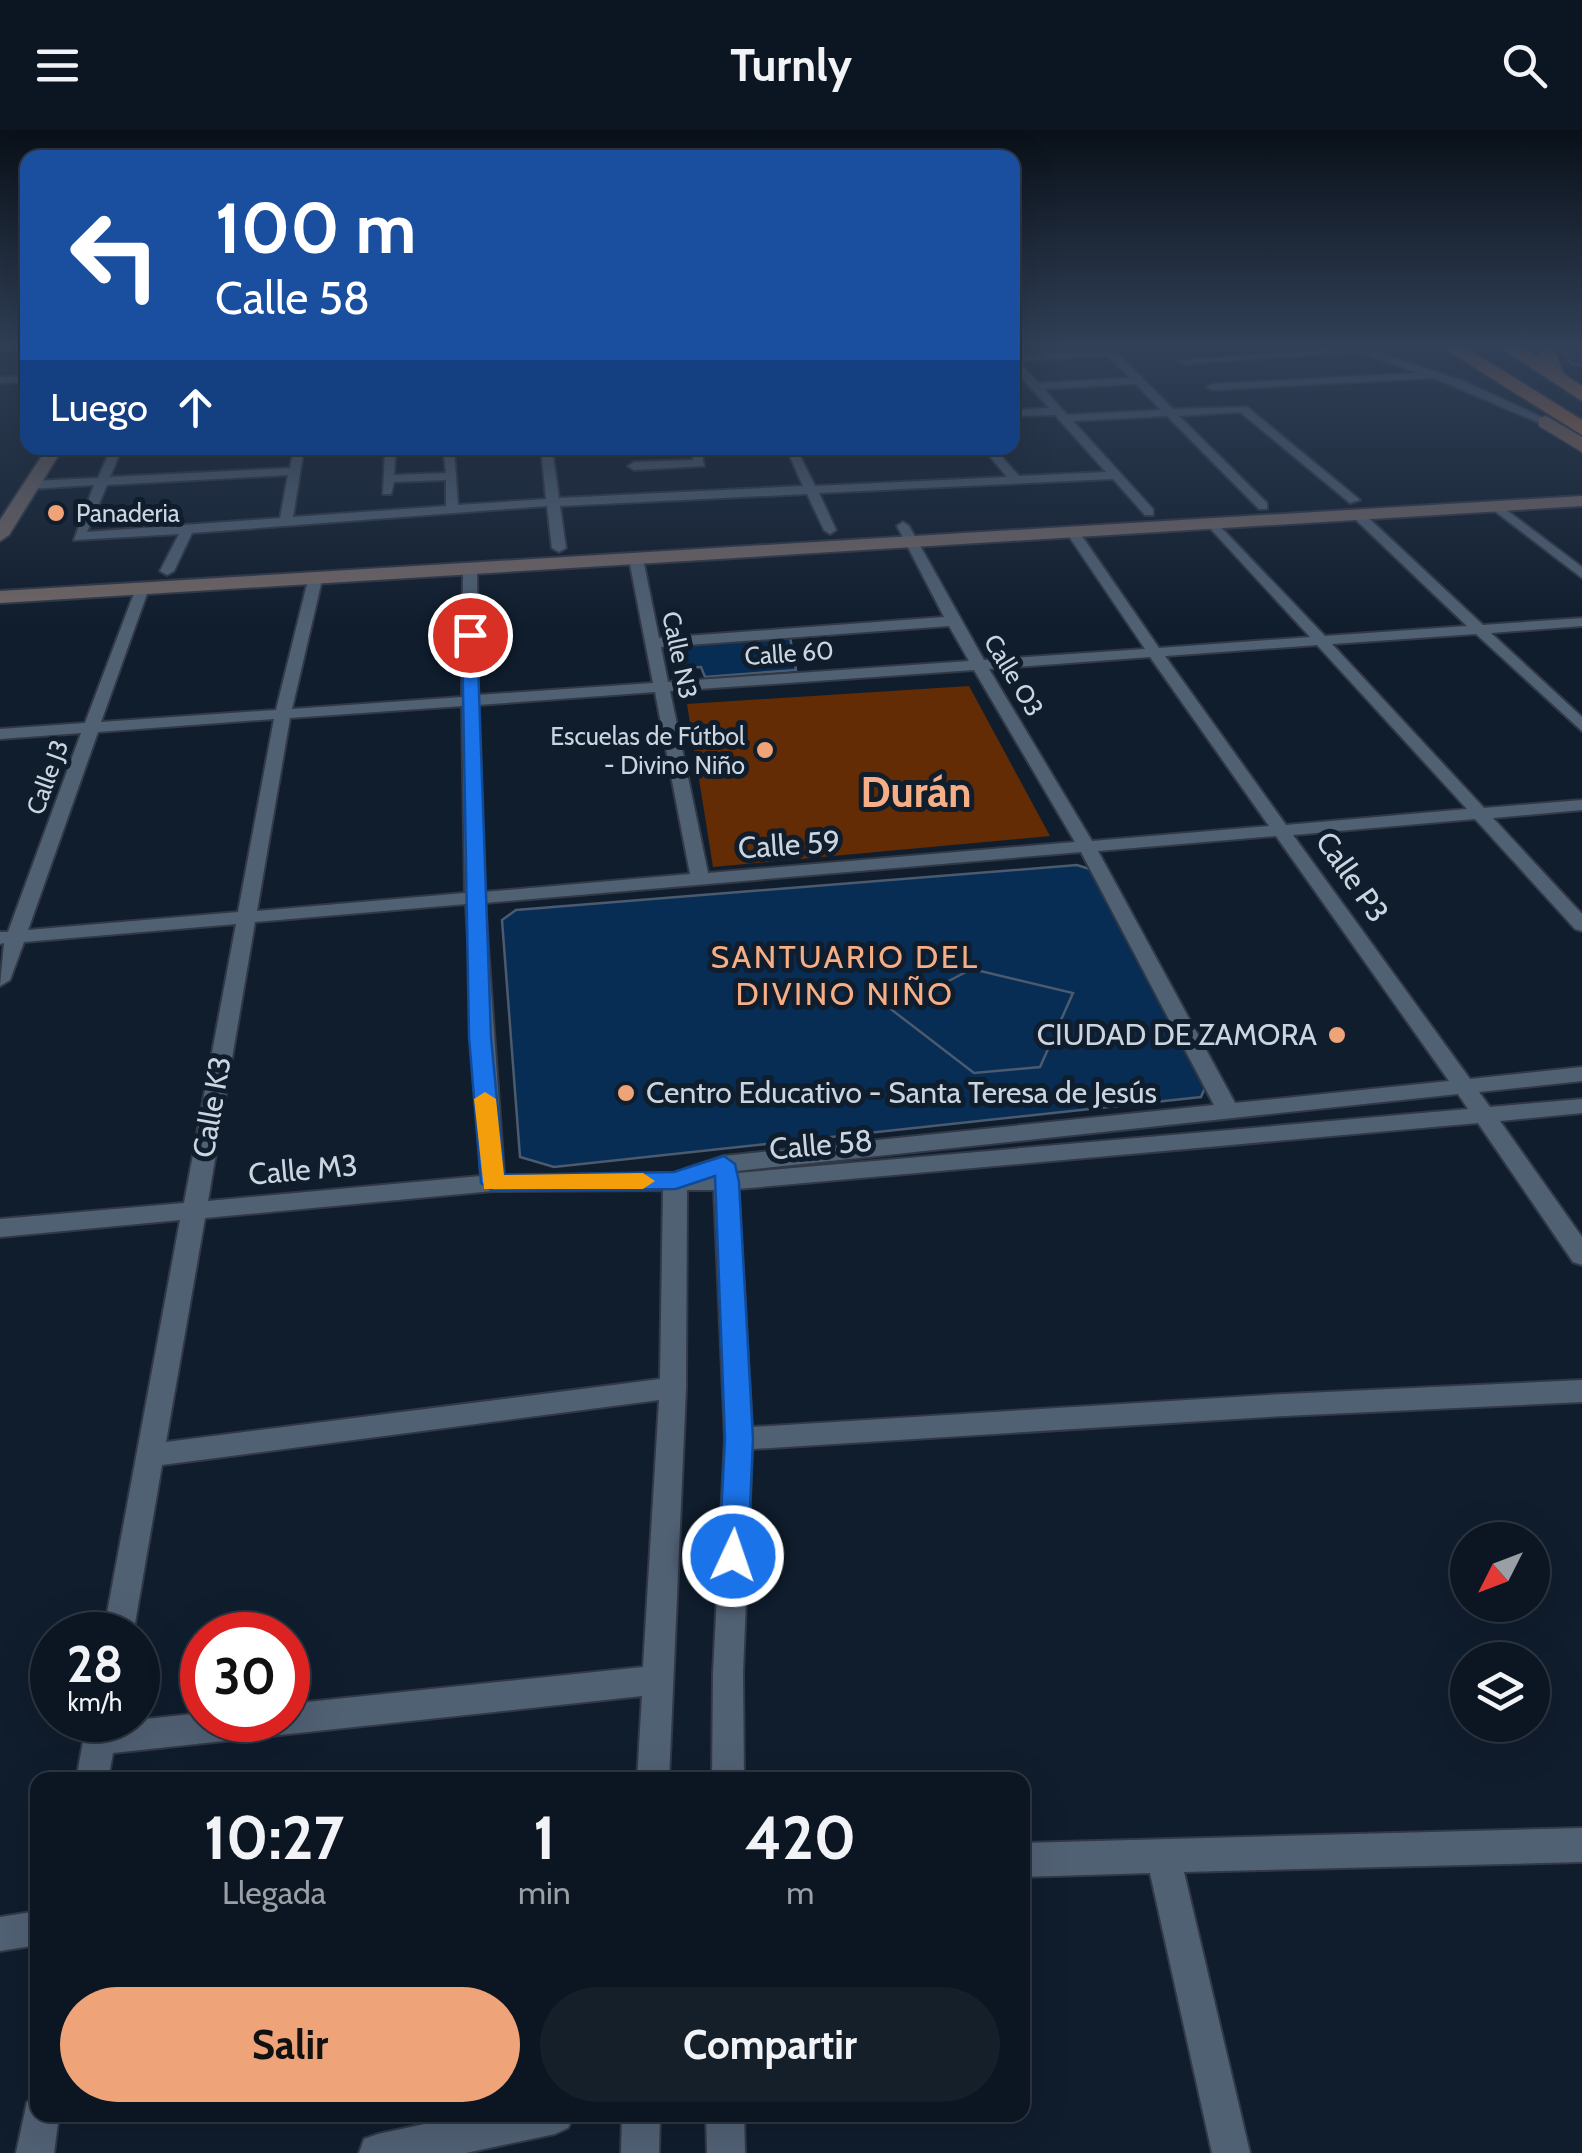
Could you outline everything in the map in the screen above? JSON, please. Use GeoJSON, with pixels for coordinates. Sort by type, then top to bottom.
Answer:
{"type":"FeatureCollection","features":[{"type":"Feature","properties":{"kind":"street"},"geometry":{"type":"LineString","coordinates":[[1085,438],[1149,512]]}},
{"type":"Feature","properties":{"kind":"street"},"geometry":{"type":"LineString","coordinates":[[1197,438],[1263,506]]}},
{"type":"Feature","properties":{"kind":"street"},"geometry":{"type":"LineString","coordinates":[[1279,438],[1582,726]]}},
{"type":"Feature","properties":{"kind":"street"},"geometry":{"type":"LineString","coordinates":[[0,536],[50,455]]}},
{"type":"Feature","properties":{"kind":"street"},"geometry":{"type":"LineString","coordinates":[[114,455],[78,537],[554,502],[899,482],[1118,475]]}},
{"type":"Feature","properties":{"kind":"street"},"geometry":{"type":"LineString","coordinates":[[286,522],[297,455]]}},
{"type":"Feature","properties":{"kind":"street"},"geometry":{"type":"LineString","coordinates":[[383,514],[389,455]]}},
{"type":"Feature","properties":{"kind":"street"},"geometry":{"type":"LineString","coordinates":[[450,455],[452,509]]}},
{"type":"Feature","properties":{"kind":"street"},"geometry":{"type":"LineString","coordinates":[[547,455],[559,548]]}},
{"type":"Feature","properties":{"kind":"street"},"geometry":{"type":"LineString","coordinates":[[632,455],[642,498]]}},
{"type":"Feature","properties":{"kind":"street"},"geometry":{"type":"LineString","coordinates":[[698,455],[712,495]]}},
{"type":"Feature","properties":{"kind":"street"},"geometry":{"type":"LineString","coordinates":[[794,455],[830,530]]}},
{"type":"Feature","properties":{"kind":"street"},"geometry":{"type":"LineString","coordinates":[[884,455],[899,482]]}},
{"type":"Feature","properties":{"kind":"street"},"geometry":{"type":"LineString","coordinates":[[994,455],[1015,478]]}},
{"type":"Feature","properties":{"kind":"street"},"geometry":{"type":"LineString","coordinates":[[634,466],[700,464]]}},
{"type":"Feature","properties":{"kind":"street"},"geometry":{"type":"LineString","coordinates":[[31,485],[294,471]]}},
{"type":"Feature","properties":{"kind":"street"},"geometry":{"type":"LineString","coordinates":[[387,479],[452,476]]}},
{"type":"Feature","properties":{"kind":"street"},"geometry":{"type":"LineString","coordinates":[[0,581],[830,530],[908,534],[1072,532],[1214,523],[1582,487]]}},
{"type":"Feature","properties":{"kind":"street"},"geometry":{"type":"LineString","coordinates":[[0,598],[636,558],[1149,512],[1263,506],[1496,506],[1582,501]]}},
{"type":"Feature","properties":{"kind":"street"},"geometry":{"type":"LineString","coordinates":[[1496,506],[1582,574]]}},
{"type":"Feature","properties":{"kind":"street"},"geometry":{"type":"LineString","coordinates":[[1214,523],[1582,925]]}},
{"type":"Feature","properties":{"kind":"street"},"geometry":{"type":"LineString","coordinates":[[167,571],[186,532]]}},
{"type":"Feature","properties":{"kind":"street","name":"Calle P3"},"geometry":{"type":"LineString","coordinates":[[1072,532],[1153,652],[1486,1114],[1582,1256]]}},
{"type":"Feature","properties":{"kind":"street","name":"Calle O3"},"geometry":{"type":"LineString","coordinates":[[908,534],[953,621],[1087,846],[1228,1111]]}},
{"type":"Feature","properties":{"kind":"street","name":"Calle N3"},"geometry":{"type":"LineString","coordinates":[[636,558],[700,879]]}},
{"type":"Feature","properties":{"kind":"street"},"geometry":{"type":"LineString","coordinates":[[470,569],[469,700],[480,1037],[493,1183]]}},
{"type":"Feature","properties":{"kind":"street","name":"Calle K3"},"geometry":{"type":"LineString","coordinates":[[122,1612],[282,714],[314,580]]}},
{"type":"Feature","properties":{"kind":"street","name":"Calle J3"},"geometry":{"type":"LineString","coordinates":[[0,980],[8,938],[141,591]]}},
{"type":"Feature","properties":{"kind":"street"},"geometry":{"type":"LineString","coordinates":[[650,643],[953,621]]}},
{"type":"Feature","properties":{"kind":"street","name":"Calle 60"},"geometry":{"type":"LineString","coordinates":[[0,734],[1582,622]]}},
{"type":"Feature","properties":{"kind":"street","name":"Calle 59"},"geometry":{"type":"LineString","coordinates":[[8,938],[1582,804]]}},
{"type":"Feature","properties":{"kind":"street","name":"Calle 58"},"geometry":{"type":"LineString","coordinates":[[676,1180],[1228,1111],[1582,1074]]}},
{"type":"Feature","properties":{"kind":"street","name":"Calle 58"},"geometry":{"type":"LineString","coordinates":[[726,1173],[1582,1106]]}},
{"type":"Feature","properties":{"kind":"street"},"geometry":{"type":"LineString","coordinates":[[726,1173],[739,1439],[728,1673],[728,1772]]}},
{"type":"Feature","properties":{"kind":"street"},"geometry":{"type":"LineString","coordinates":[[653,1772],[673,1388],[676,1180]]}},
{"type":"Feature","properties":{"kind":"street","name":"Calle M3"},"geometry":{"type":"LineString","coordinates":[[0,1228],[493,1183],[676,1180]]}},
{"type":"Feature","properties":{"kind":"street"},"geometry":{"type":"LineString","coordinates":[[151,1455],[673,1388]]}},
{"type":"Feature","properties":{"kind":"street"},"geometry":{"type":"LineString","coordinates":[[739,1439],[1284,1404],[1582,1391]]}},
{"type":"Feature","properties":{"kind":"street"},"geometry":{"type":"LineString","coordinates":[[310,1717],[657,1680]]}},
{"type":"Feature","properties":{"kind":"street"},"geometry":{"type":"LineString","coordinates":[[93,1772],[99,1742]]}},
{"type":"Feature","properties":{"kind":"street"},"geometry":{"type":"LineString","coordinates":[[1030,1860],[1582,1844]]}},
{"type":"Feature","properties":{"kind":"street"},"geometry":{"type":"LineString","coordinates":[[1164,1854],[1231,2153]]}},
{"type":"Feature","properties":{"kind":"street"},"geometry":{"type":"LineString","coordinates":[[0,1934],[30,1929]]}},
{"type":"Feature","properties":{"kind":"street"},"geometry":{"type":"LineString","coordinates":[[34,2153],[39,2122]]}},
{"type":"Feature","properties":{"kind":"street"},"geometry":{"type":"LineString","coordinates":[[378,2153],[522,2122]]}},
{"type":"Feature","properties":{"kind":"street"},"geometry":{"type":"LineString","coordinates":[[640,2122],[640,2153]]}},
{"type":"Feature","properties":{"kind":"street"},"geometry":{"type":"LineString","coordinates":[[726,2122],[726,2153]]}},
{"type":"Feature","properties":{"kind":"shaded area"},"geometry":{"type":"Polygon","coordinates":[[[969,686],[1050,836],[713,867],[687,704],[969,686]]]}},
{"type":"Feature","properties":{"kind":"building"},"geometry":{"type":"Polygon","coordinates":[[[790,637],[796,670],[705,677],[701,667],[686,668],[679,646],[790,637]]]}},
{"type":"Feature","properties":{"kind":"building","name":"SANTUARIO DEL DIVINO NIÑO"},"geometry":{"type":"Polygon","coordinates":[[[1077,865],[1096,871],[1208,1081],[1201,1097],[554,1167],[520,1157],[502,920],[516,910],[1077,865]]]}},
{"type":"Feature","properties":{"kind":"building"},"geometry":{"type":"Polygon","coordinates":[[[972,969],[1073,993],[1040,1067],[974,1073],[892,1010],[972,969]]]}},
{"type":"Feature","properties":{"kind":"slow traffic"},"geometry":{"type":"LineString","coordinates":[[485,1099],[493,1183],[643,1181]]}},
{"type":"Feature","properties":{"kind":"place","name":"Panaderia"},"geometry":{"type":"Point","coordinates":[56,513]}},
{"type":"Feature","properties":{"kind":"place","name":"Escuelas de Fútbol - Divino Niño"},"geometry":{"type":"Point","coordinates":[765,750]}},
{"type":"Feature","properties":{"kind":"place","name":"CIUDAD DE ZAMORA"},"geometry":{"type":"Point","coordinates":[1337,1035]}},
{"type":"Feature","properties":{"kind":"place","name":"Centro Educativo - Santa Teresa de Jesús"},"geometry":{"type":"Point","coordinates":[626,1093]}},
{"type":"Feature","properties":{"kind":"district","name":"Durán"},"geometry":{"type":"Point","coordinates":[916,792]}},
{"type":"Feature","properties":{"kind":"district","name":"SANTUARIO DEL DIVINO NIÑO"},"geometry":{"type":"Point","coordinates":[845,976]}},
{"type":"Feature","properties":{"kind":"route"},"geometry":{"type":"LineString","coordinates":[[470,635],[480,1037],[493,1183],[676,1180],[724,1164],[728,1182],[739,1439],[733,1556]]}}]}
